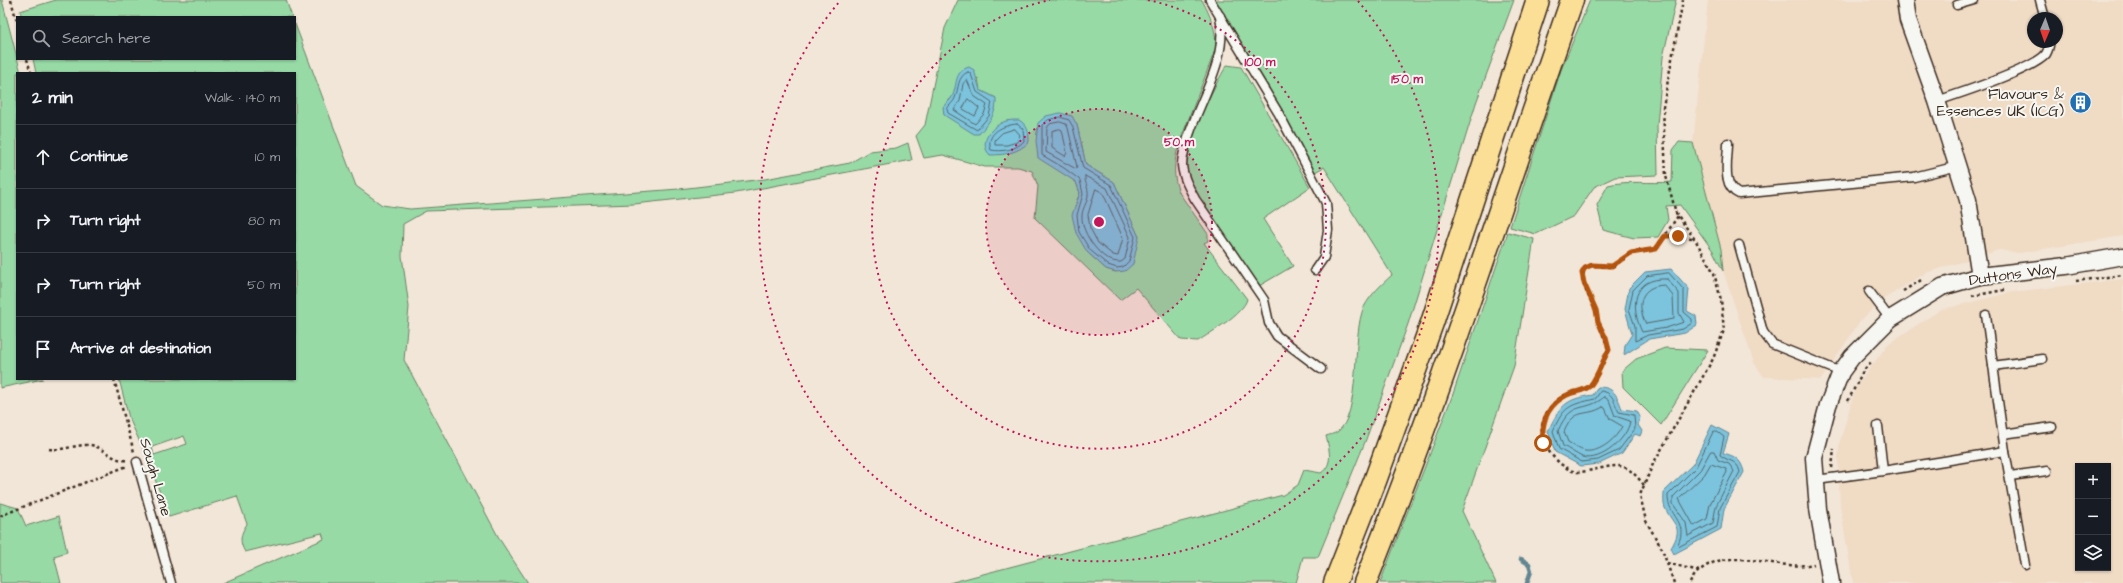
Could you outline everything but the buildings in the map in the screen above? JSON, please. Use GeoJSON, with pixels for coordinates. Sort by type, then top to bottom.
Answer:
{"type":"FeatureCollection","features":[{"type":"Feature","properties":{"kind":"highway"},"geometry":{"type":"LineString","coordinates":[[1335,583],[1375,481],[1432,323],[1538,0]]}},
{"type":"Feature","properties":{"kind":"highway"},"geometry":{"type":"LineString","coordinates":[[1365,583],[1402,491],[1459,331],[1572,0]]}},
{"type":"Feature","properties":{"kind":"street"},"geometry":{"type":"LineString","coordinates":[[1905,0],[1908,20],[1937,101],[1968,200],[1980,276]]}},
{"type":"Feature","properties":{"kind":"street","name":"Duttons Way"},"geometry":{"type":"LineString","coordinates":[[1831,583],[1818,509],[1814,458],[1828,405],[1841,372],[1852,357],[1890,319],[1942,287],[1980,276],[2066,266],[2123,256]]}},
{"type":"Feature","properties":{"kind":"lane"},"geometry":{"type":"LineString","coordinates":[[1210,0],[1279,114],[1326,203],[1328,230],[1324,257],[1315,270]]}},
{"type":"Feature","properties":{"kind":"lane"},"geometry":{"type":"LineString","coordinates":[[1957,5],[1974,0]]}},
{"type":"Feature","properties":{"kind":"lane"},"geometry":{"type":"LineString","coordinates":[[2040,0],[2043,12]]}},
{"type":"Feature","properties":{"kind":"lane"},"geometry":{"type":"LineString","coordinates":[[1220,16],[1222,41],[1218,62],[1185,148],[1182,165],[1186,181],[1195,199],[1264,300],[1269,323],[1277,336],[1320,369]]}},
{"type":"Feature","properties":{"kind":"lane"},"geometry":{"type":"LineString","coordinates":[[1937,101],[2031,64],[2046,54],[2048,48]]}},
{"type":"Feature","properties":{"kind":"lane"},"geometry":{"type":"LineString","coordinates":[[1728,143],[1727,181],[1733,191],[1739,194],[1914,177],[1958,166]]}},
{"type":"Feature","properties":{"kind":"lane"},"geometry":{"type":"LineString","coordinates":[[1739,245],[1763,332],[1772,344],[1841,372]]}},
{"type":"Feature","properties":{"kind":"lane"},"geometry":{"type":"LineString","coordinates":[[1869,291],[1890,319]]}},
{"type":"Feature","properties":{"kind":"lane"},"geometry":{"type":"LineString","coordinates":[[1986,315],[2005,451],[2025,565]]}},
{"type":"Feature","properties":{"kind":"lane"},"geometry":{"type":"LineString","coordinates":[[1993,366],[2042,359]]}},
{"type":"Feature","properties":{"kind":"lane"},"geometry":{"type":"LineString","coordinates":[[1878,426],[1884,471]]}},
{"type":"Feature","properties":{"kind":"lane"},"geometry":{"type":"LineString","coordinates":[[2003,434],[2052,426]]}},
{"type":"Feature","properties":{"kind":"lane"},"geometry":{"type":"LineString","coordinates":[[1816,480],[1884,471],[2005,451]]}},
{"type":"Feature","properties":{"kind":"lane","name":"Sough Lane"},"geometry":{"type":"LineString","coordinates":[[136,461],[170,583]]}},
{"type":"Feature","properties":{"kind":"lane"},"geometry":{"type":"LineString","coordinates":[[2010,476],[2047,471]]}},
{"type":"Feature","properties":{"kind":"path"},"geometry":{"type":"LineString","coordinates":[[11,0],[16,18]]}},
{"type":"Feature","properties":{"kind":"path"},"geometry":{"type":"LineString","coordinates":[[1674,583],[1662,549],[1646,521],[1640,495],[1653,464],[1713,359],[1724,330],[1721,300],[1714,273],[1694,238],[1678,216],[1666,176],[1663,107],[1683,0]]}},
{"type":"Feature","properties":{"kind":"path"},"geometry":{"type":"LineString","coordinates":[[27,60],[31,72]]}},
{"type":"Feature","properties":{"kind":"path"},"geometry":{"type":"LineString","coordinates":[[1644,485],[1636,475],[1623,466],[1577,472],[1568,469],[1547,450],[1543,443],[1542,432],[1544,420],[1548,411],[1555,403],[1568,394],[1580,392],[1590,386],[1609,350],[1606,338],[1598,322],[1596,310],[1584,283],[1582,273],[1585,268],[1592,265],[1612,266],[1631,253],[1656,249],[1678,216]]}},
{"type":"Feature","properties":{"kind":"path"},"geometry":{"type":"LineString","coordinates":[[1665,236],[1694,238]]}},
{"type":"Feature","properties":{"kind":"path"},"geometry":{"type":"LineString","coordinates":[[2070,282],[2123,274]]}},
{"type":"Feature","properties":{"kind":"path"},"geometry":{"type":"LineString","coordinates":[[1970,296],[2011,290]]}},
{"type":"Feature","properties":{"kind":"path"},"geometry":{"type":"LineString","coordinates":[[1846,406],[1863,371],[1876,356]]}},
{"type":"Feature","properties":{"kind":"path","name":"Sough Lane"},"geometry":{"type":"LineString","coordinates":[[114,380],[136,461]]}},
{"type":"Feature","properties":{"kind":"path"},"geometry":{"type":"LineString","coordinates":[[1833,456],[1834,444]]}},
{"type":"Feature","properties":{"kind":"path"},"geometry":{"type":"LineString","coordinates":[[50,450],[90,445],[100,448],[108,455],[122,461],[136,461]]}},
{"type":"Feature","properties":{"kind":"path"},"geometry":{"type":"LineString","coordinates":[[0,516],[136,461]]}},
{"type":"Feature","properties":{"kind":"path"},"geometry":{"type":"LineString","coordinates":[[1690,583],[1699,571],[1712,564],[1732,559],[1759,560],[1793,566],[1807,566]]}},
{"type":"Feature","properties":{"kind":"path"},"geometry":{"type":"LineString","coordinates":[[1667,563],[1699,571]]}},
{"type":"Feature","properties":{"kind":"shaded area"},"geometry":{"type":"Polygon","coordinates":[[[1708,0],[2123,0],[2123,236],[2019,253],[1999,250],[1926,273],[1885,298],[1860,321],[1821,380],[1764,377],[1754,363],[1723,271],[1721,249],[1694,153],[1693,143],[1708,0]]]}},
{"type":"Feature","properties":{"kind":"shaded area"},"geometry":{"type":"Polygon","coordinates":[[[2123,279],[2123,583],[1853,583],[1840,506],[1838,458],[1840,441],[1856,387],[1888,344],[1940,310],[2012,292],[2123,279]]]}},
{"type":"Feature","properties":{"kind":"green space"},"geometry":{"type":"Polygon","coordinates":[[[0,0],[2,0],[16,54],[16,60],[18,60],[21,72],[16,72],[16,380],[38,380],[0,388],[0,0]]]}},
{"type":"Feature","properties":{"kind":"green space"},"geometry":{"type":"Polygon","coordinates":[[[56,0],[286,0],[292,16],[22,16],[20,11],[56,0]]]}},
{"type":"Feature","properties":{"kind":"green space"},"geometry":{"type":"Polygon","coordinates":[[[958,0],[1202,0],[1212,23],[1216,48],[1179,144],[1175,163],[1175,175],[1177,188],[1180,194],[1208,234],[1208,241],[1204,243],[1247,299],[1240,310],[1226,322],[1198,341],[1181,340],[1136,288],[1120,300],[1035,218],[1038,186],[1032,171],[1018,167],[985,167],[943,155],[924,158],[916,136],[925,125],[945,28],[958,0]],[[978,78],[952,97],[943,107],[996,98],[980,90],[978,78]],[[1077,125],[1061,171],[1076,182],[1080,193],[1076,202],[1087,252],[1106,269],[1116,272],[1139,237],[1114,182],[1086,165],[1077,125]]]}},
{"type":"Feature","properties":{"kind":"green space"},"geometry":{"type":"Polygon","coordinates":[[[1213,0],[1514,0],[1476,103],[1408,324],[1365,442],[1318,557],[1303,557],[1296,583],[949,583],[1283,495],[1298,485],[1304,470],[1321,473],[1328,465],[1330,456],[1326,436],[1337,432],[1345,423],[1350,410],[1360,319],[1364,307],[1380,286],[1392,275],[1324,167],[1315,172],[1213,0]]]}},
{"type":"Feature","properties":{"kind":"green space"},"geometry":{"type":"Polygon","coordinates":[[[1590,0],[1676,0],[1663,57],[1657,125],[1658,175],[1615,177],[1594,187],[1574,216],[1536,234],[1510,227],[1561,70],[1590,0]]]}},
{"type":"Feature","properties":{"kind":"green space"},"geometry":{"type":"Polygon","coordinates":[[[296,27],[356,186],[382,205],[410,209],[679,189],[765,179],[850,163],[870,151],[896,148],[908,143],[912,160],[736,193],[634,204],[426,211],[403,224],[402,256],[409,307],[404,360],[500,540],[528,583],[223,583],[324,539],[322,533],[245,552],[241,538],[247,524],[237,496],[169,517],[148,460],[129,418],[119,380],[296,380],[296,72],[36,72],[33,60],[296,60],[296,27]],[[184,436],[152,447],[154,455],[187,444],[184,436]]]}},
{"type":"Feature","properties":{"kind":"green space"},"geometry":{"type":"Polygon","coordinates":[[[1227,65],[1241,67],[1310,187],[1263,219],[1293,266],[1259,286],[1192,188],[1187,173],[1188,153],[1196,127],[1208,99],[1227,65]]]}},
{"type":"Feature","properties":{"kind":"green space"},"geometry":{"type":"Polygon","coordinates":[[[1679,142],[1693,143],[1721,249],[1723,271],[1713,251],[1680,205],[1666,206],[1668,220],[1658,237],[1634,238],[1603,230],[1597,205],[1608,185],[1624,183],[1672,182],[1673,150],[1679,142]]]}},
{"type":"Feature","properties":{"kind":"green space"},"geometry":{"type":"Polygon","coordinates":[[[1508,232],[1534,239],[1514,366],[1462,511],[1496,583],[1380,583],[1453,394],[1508,232]]]}},
{"type":"Feature","properties":{"kind":"green space"},"geometry":{"type":"Polygon","coordinates":[[[1665,348],[1708,350],[1661,425],[1623,387],[1622,371],[1636,359],[1665,348]]]}},
{"type":"Feature","properties":{"kind":"green space"},"geometry":{"type":"Polygon","coordinates":[[[0,503],[18,508],[26,526],[59,516],[67,552],[54,556],[61,583],[0,583],[0,503]]]}},
{"type":"Feature","properties":{"kind":"water"},"geometry":{"type":"Polygon","coordinates":[[[969,67],[974,70],[980,90],[996,98],[994,113],[979,134],[974,134],[944,115],[943,107],[952,97],[960,72],[969,67]]]}},
{"type":"Feature","properties":{"kind":"water"},"geometry":{"type":"Polygon","coordinates":[[[1060,113],[1072,116],[1077,125],[1086,165],[1114,182],[1139,237],[1133,264],[1125,271],[1116,272],[1106,269],[1087,252],[1076,233],[1072,215],[1080,193],[1076,182],[1038,158],[1036,141],[1038,123],[1046,116],[1060,113]]]}},
{"type":"Feature","properties":{"kind":"water"},"geometry":{"type":"Polygon","coordinates":[[[1019,120],[1027,129],[1029,142],[1025,146],[1011,153],[990,155],[986,150],[985,145],[988,135],[992,130],[996,126],[1006,121],[1019,120]]]}},
{"type":"Feature","properties":{"kind":"water"},"geometry":{"type":"Polygon","coordinates":[[[1671,269],[1689,289],[1687,311],[1696,316],[1697,325],[1685,333],[1649,339],[1624,355],[1625,345],[1632,334],[1625,309],[1629,288],[1645,272],[1671,269]]]}},
{"type":"Feature","properties":{"kind":"water"},"geometry":{"type":"Polygon","coordinates":[[[1598,387],[1608,388],[1611,390],[1616,396],[1622,409],[1637,411],[1640,417],[1638,425],[1642,431],[1640,436],[1635,434],[1622,453],[1599,464],[1581,466],[1555,452],[1548,431],[1556,415],[1564,405],[1576,399],[1593,395],[1598,387]]]}},
{"type":"Feature","properties":{"kind":"water"},"geometry":{"type":"Polygon","coordinates":[[[1712,425],[1729,434],[1723,453],[1731,455],[1737,459],[1744,472],[1724,509],[1721,529],[1674,554],[1671,548],[1675,541],[1677,531],[1664,506],[1664,492],[1693,464],[1712,425]]]}},
{"type":"Feature","properties":{"kind":"waterway"},"geometry":{"type":"LineString","coordinates":[[1521,559],[1529,564],[1531,571],[1527,583]]}},
{"type":"Feature","properties":{"kind":"place","name":"Flavours & Essences UK (ICG)"},"geometry":{"type":"Point","coordinates":[2080,103]}},
{"type":"Feature","properties":{"kind":"route"},"geometry":{"type":"LineString","coordinates":[[1543,443],[1542,432],[1544,420],[1548,411],[1555,403],[1568,394],[1580,392],[1590,386],[1609,350],[1606,338],[1598,322],[1596,310],[1584,283],[1582,273],[1585,268],[1592,265],[1612,266],[1623,260],[1631,253],[1646,252],[1656,249],[1665,236],[1678,236]]}}]}
